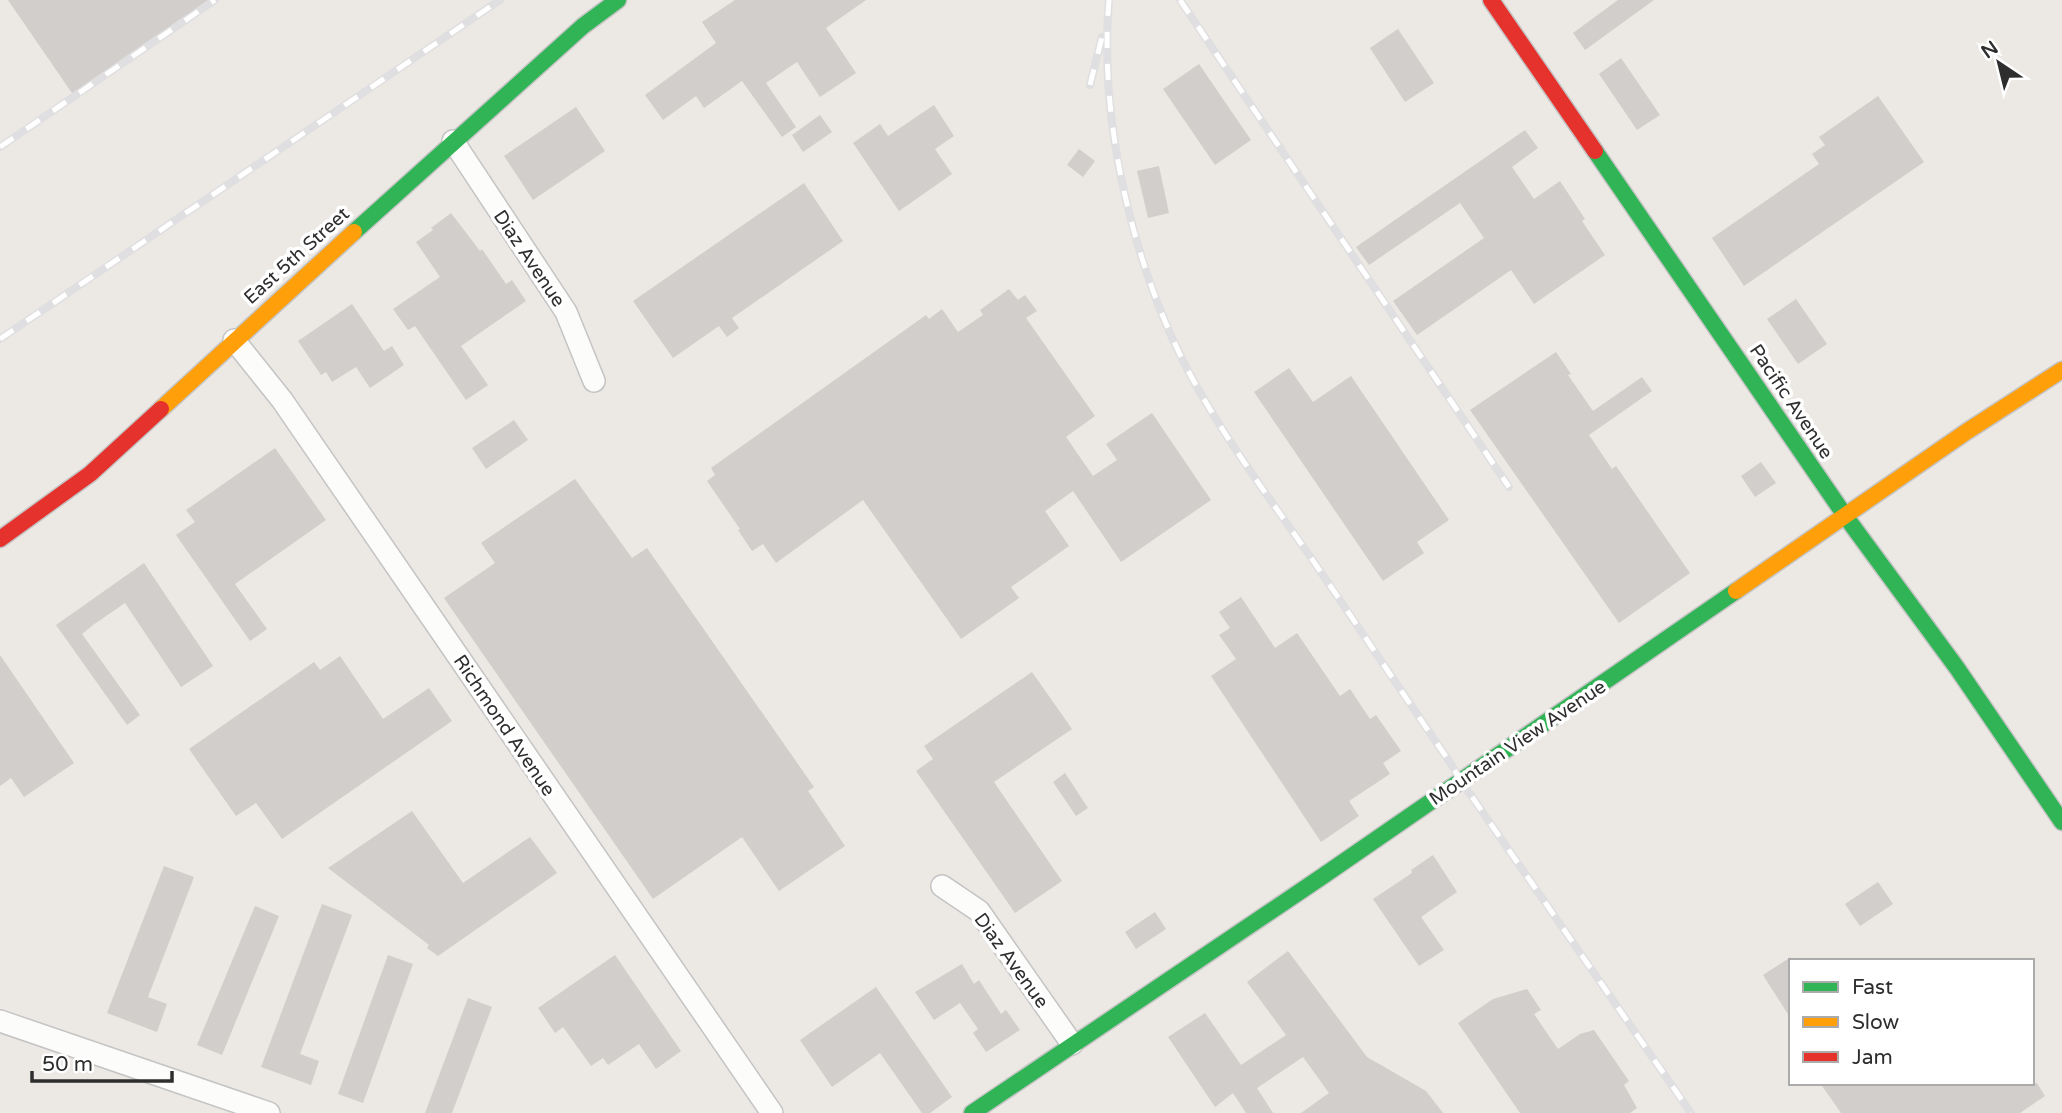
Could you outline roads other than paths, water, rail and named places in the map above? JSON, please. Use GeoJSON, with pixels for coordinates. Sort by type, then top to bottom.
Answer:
{"type":"FeatureCollection","features":[{"type":"Feature","properties":{"kind":"street","name":"East 5th Street"},"geometry":{"type":"LineString","coordinates":[[0,538],[90,474],[453,141],[583,26],[618,0]]}},
{"type":"Feature","properties":{"kind":"street","name":"Pacific Avenue"},"geometry":{"type":"LineString","coordinates":[[1491,0],[1846,517],[1957,668],[2062,822]]}},
{"type":"Feature","properties":{"kind":"street","name":"Diaz Avenue"},"geometry":{"type":"LineString","coordinates":[[453,141],[566,313],[594,381]]}},
{"type":"Feature","properties":{"kind":"street","name":"Richmond Avenue"},"geometry":{"type":"LineString","coordinates":[[234,340],[282,400],[772,1113]]}},
{"type":"Feature","properties":{"kind":"street","name":"Mountain View Avenue"},"geometry":{"type":"LineString","coordinates":[[972,1113],[1290,898],[1966,432],[2062,370]]}},
{"type":"Feature","properties":{"kind":"street","name":"Diaz Avenue"},"geometry":{"type":"LineString","coordinates":[[942,886],[979,911],[1072,1044]]}},
{"type":"Feature","properties":{"kind":"street"},"geometry":{"type":"LineString","coordinates":[[0,1021],[269,1113]]}},
{"type":"Feature","properties":{"kind":"railway"},"geometry":{"type":"LineString","coordinates":[[0,147],[215,0]]}},
{"type":"Feature","properties":{"kind":"railway"},"geometry":{"type":"LineString","coordinates":[[0,339],[500,0]]}},
{"type":"Feature","properties":{"kind":"railway"},"geometry":{"type":"LineString","coordinates":[[1109,0],[1107,48],[1110,98],[1126,200],[1156,299],[1197,387],[1240,457],[1691,1113]]}},
{"type":"Feature","properties":{"kind":"railway"},"geometry":{"type":"LineString","coordinates":[[1180,0],[1509,487]]}},
{"type":"Feature","properties":{"kind":"railway"},"geometry":{"type":"LineString","coordinates":[[1090,85],[1102,37]]}}]}
